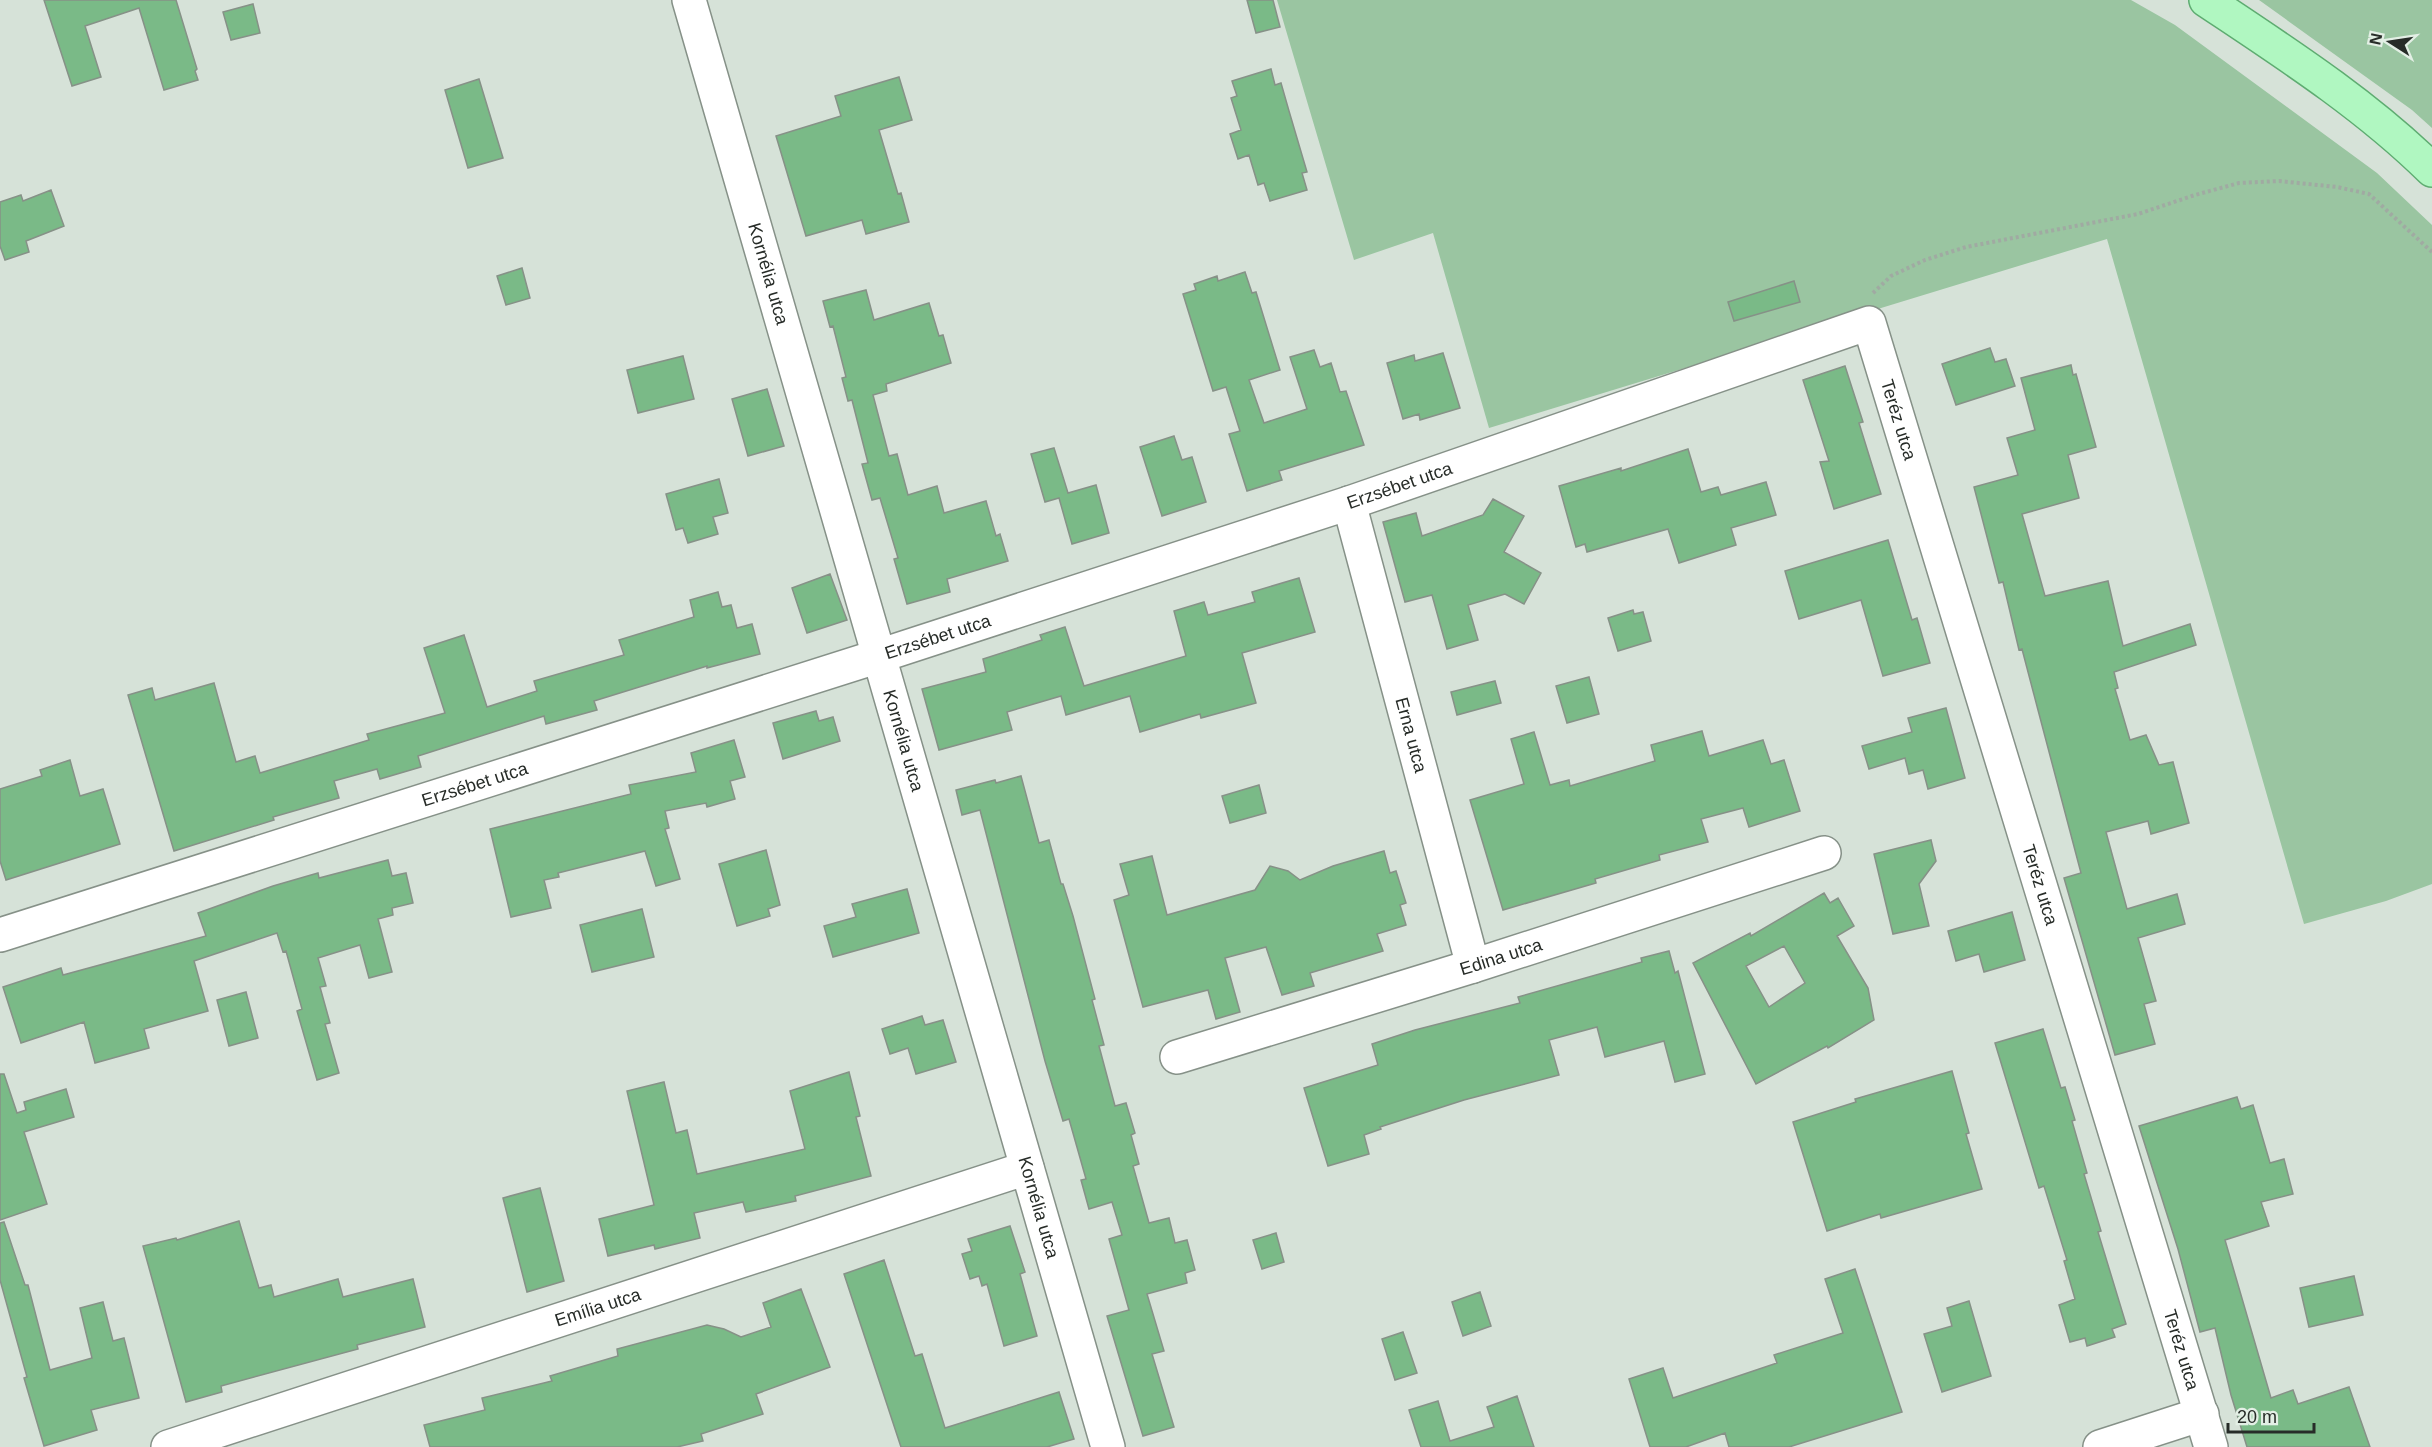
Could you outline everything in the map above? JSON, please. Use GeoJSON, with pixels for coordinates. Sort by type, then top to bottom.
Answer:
{"type":"FeatureCollection","features":[{"type":"Feature","properties":{"kind":"main road"},"geometry":{"type":"LineString","coordinates":[[2206,0],[2324,80],[2405,143],[2432,170]]}},
{"type":"Feature","properties":{"kind":"street","name":"Kornélia utca"},"geometry":{"type":"LineString","coordinates":[[689,0],[1108,1447]]}},
{"type":"Feature","properties":{"kind":"street","name":"Erzsébet utca"},"geometry":{"type":"LineString","coordinates":[[0,935],[879,656],[1349,502],[1869,323]]}},
{"type":"Feature","properties":{"kind":"street","name":"Teréz utca"},"geometry":{"type":"LineString","coordinates":[[1869,323],[2211,1447]]}},
{"type":"Feature","properties":{"kind":"street","name":"Erna utca"},"geometry":{"type":"LineString","coordinates":[[1349,502],[1473,966]]}},
{"type":"Feature","properties":{"kind":"street","name":"Edina utca"},"geometry":{"type":"LineString","coordinates":[[1177,1057],[1473,966],[1824,853]]}},
{"type":"Feature","properties":{"kind":"street","name":"Emília utca"},"geometry":{"type":"LineString","coordinates":[[168,1447],[1027,1168]]}},
{"type":"Feature","properties":{"kind":"street"},"geometry":{"type":"LineString","coordinates":[[2100,1447],[2202,1414]]}},
{"type":"Feature","properties":{"kind":"path"},"geometry":{"type":"LineString","coordinates":[[1869,323],[1865,300],[1891,276],[1924,260],[1966,247],[2138,214],[2239,183],[2278,182],[2337,187],[2369,194],[2432,252]]}},
{"type":"Feature","properties":{"kind":"green space"},"geometry":{"type":"Polygon","coordinates":[[[1277,0],[2131,0],[2175,25],[2377,173],[2432,225],[2432,884],[2386,901],[2304,924],[2107,239],[1489,428],[1433,233],[1354,260],[1277,0]]]}},
{"type":"Feature","properties":{"kind":"green space"},"geometry":{"type":"Polygon","coordinates":[[[2259,0],[2432,0],[2432,128],[2412,110],[2259,0]]]}},
{"type":"Feature","properties":{"kind":"building"},"geometry":{"type":"Polygon","coordinates":[[[44,0],[176,0],[197,69],[195,71],[198,80],[164,90],[139,8],[85,26],[101,77],[72,86],[44,0]]]}},
{"type":"Feature","properties":{"kind":"building"},"geometry":{"type":"Polygon","coordinates":[[[1247,0],[1273,0],[1280,27],[1256,33],[1247,0]]]}},
{"type":"Feature","properties":{"kind":"building"},"geometry":{"type":"Polygon","coordinates":[[[253,4],[260,33],[231,40],[223,12],[253,4]]]}},
{"type":"Feature","properties":{"kind":"building"},"geometry":{"type":"Polygon","coordinates":[[[1271,69],[1275,85],[1281,83],[1307,172],[1302,173],[1307,190],[1270,201],[1264,183],[1258,185],[1249,155],[1238,159],[1230,134],[1241,130],[1231,98],[1237,96],[1232,81],[1271,69]]]}},
{"type":"Feature","properties":{"kind":"building"},"geometry":{"type":"Polygon","coordinates":[[[899,77],[912,120],[879,130],[909,222],[866,234],[862,220],[806,236],[776,136],[841,116],[835,96],[899,77]]]}},
{"type":"Feature","properties":{"kind":"building"},"geometry":{"type":"Polygon","coordinates":[[[479,79],[503,158],[468,168],[445,90],[479,79]]]}},
{"type":"Feature","properties":{"kind":"building"},"geometry":{"type":"Polygon","coordinates":[[[51,190],[64,226],[26,241],[29,252],[5,260],[0,246],[0,202],[21,195],[23,201],[51,190]]]}},
{"type":"Feature","properties":{"kind":"building"},"geometry":{"type":"Polygon","coordinates":[[[522,268],[530,298],[506,305],[497,276],[522,268]]]}},
{"type":"Feature","properties":{"kind":"building"},"geometry":{"type":"Polygon","coordinates":[[[1245,272],[1252,293],[1256,292],[1280,370],[1249,380],[1264,423],[1307,409],[1290,357],[1314,350],[1320,367],[1331,363],[1340,392],[1346,391],[1364,445],[1279,471],[1282,480],[1247,491],[1229,434],[1240,431],[1226,387],[1213,391],[1183,294],[1196,290],[1194,284],[1217,276],[1218,281],[1245,272]]]}},
{"type":"Feature","properties":{"kind":"building"},"geometry":{"type":"Polygon","coordinates":[[[1794,281],[1800,302],[1734,321],[1728,302],[1794,281]]]}},
{"type":"Feature","properties":{"kind":"building"},"geometry":{"type":"Polygon","coordinates":[[[866,290],[874,320],[929,303],[939,336],[943,335],[951,363],[886,384],[887,391],[873,395],[889,456],[897,454],[908,495],[937,486],[944,513],[986,501],[996,536],[1000,534],[1008,561],[947,579],[950,592],[907,604],[894,559],[898,558],[880,498],[872,500],[862,464],[868,463],[852,400],[848,401],[842,378],[846,377],[833,326],[830,327],[823,301],[866,290]]]}},
{"type":"Feature","properties":{"kind":"building"},"geometry":{"type":"Polygon","coordinates":[[[1990,348],[1995,362],[2006,359],[2015,386],[1956,405],[1942,364],[1990,348]]]}},
{"type":"Feature","properties":{"kind":"building"},"geometry":{"type":"Polygon","coordinates":[[[1443,353],[1460,408],[1420,420],[1419,414],[1403,419],[1387,363],[1414,355],[1415,361],[1443,353]]]}},
{"type":"Feature","properties":{"kind":"building"},"geometry":{"type":"Polygon","coordinates":[[[683,356],[694,399],[638,413],[627,370],[683,356]]]}},
{"type":"Feature","properties":{"kind":"building"},"geometry":{"type":"Polygon","coordinates":[[[2071,365],[2073,375],[2076,374],[2096,447],[2068,455],[2079,498],[2022,514],[2045,596],[2108,581],[2123,646],[2190,624],[2196,645],[2114,672],[2118,688],[2115,689],[2130,740],[2146,735],[2159,765],[2173,762],[2189,823],[2151,834],[2148,821],[2106,832],[2127,909],[2177,894],[2185,924],[2138,938],[2156,1001],[2144,1004],[2155,1044],[2115,1055],[2064,878],[2081,873],[2022,649],[2019,650],[2003,582],[1999,583],[1974,487],[2018,475],[2007,438],[2035,430],[2021,378],[2071,365]]]}},
{"type":"Feature","properties":{"kind":"building"},"geometry":{"type":"Polygon","coordinates":[[[1845,366],[1863,422],[1859,423],[1881,494],[1834,509],[1820,462],[1829,461],[1803,380],[1845,366]]]}},
{"type":"Feature","properties":{"kind":"building"},"geometry":{"type":"Polygon","coordinates":[[[767,389],[784,446],[748,456],[732,399],[767,389]]]}},
{"type":"Feature","properties":{"kind":"building"},"geometry":{"type":"Polygon","coordinates":[[[1174,436],[1182,460],[1192,457],[1206,502],[1162,516],[1140,447],[1174,436]]]}},
{"type":"Feature","properties":{"kind":"building"},"geometry":{"type":"Polygon","coordinates":[[[1054,448],[1068,493],[1096,485],[1109,533],[1072,544],[1059,498],[1045,502],[1031,454],[1054,448]]]}},
{"type":"Feature","properties":{"kind":"building"},"geometry":{"type":"Polygon","coordinates":[[[1688,449],[1701,492],[1718,487],[1721,495],[1766,482],[1776,515],[1731,528],[1736,545],[1679,563],[1668,529],[1587,552],[1585,544],[1576,547],[1559,486],[1621,468],[1621,471],[1688,449]]]}},
{"type":"Feature","properties":{"kind":"building"},"geometry":{"type":"Polygon","coordinates":[[[719,479],[728,513],[713,517],[718,534],[688,543],[683,528],[676,530],[666,494],[719,479]]]}},
{"type":"Feature","properties":{"kind":"building"},"geometry":{"type":"Polygon","coordinates":[[[1493,499],[1524,516],[1504,552],[1541,573],[1524,604],[1505,594],[1468,605],[1478,640],[1447,649],[1432,595],[1405,602],[1383,522],[1416,513],[1422,536],[1483,515],[1493,499]]]}},
{"type":"Feature","properties":{"kind":"building"},"geometry":{"type":"Polygon","coordinates":[[[1888,540],[1912,620],[1917,618],[1930,663],[1883,676],[1861,600],[1799,619],[1785,571],[1888,540]]]}},
{"type":"Feature","properties":{"kind":"building"},"geometry":{"type":"Polygon","coordinates":[[[830,574],[847,620],[807,633],[792,588],[830,574]]]}},
{"type":"Feature","properties":{"kind":"building"},"geometry":{"type":"Polygon","coordinates":[[[1299,578],[1315,632],[1242,653],[1256,703],[1201,718],[1200,714],[1140,732],[1130,696],[1066,715],[1061,696],[1007,712],[1012,730],[939,750],[922,689],[986,672],[983,659],[1042,640],[1040,635],[1065,627],[1084,686],[1186,656],[1174,611],[1204,602],[1208,615],[1255,602],[1252,592],[1299,578]]]}},
{"type":"Feature","properties":{"kind":"building"},"geometry":{"type":"Polygon","coordinates":[[[718,592],[722,607],[731,605],[737,628],[752,624],[760,654],[707,668],[707,666],[594,701],[597,710],[546,724],[544,716],[418,756],[421,767],[380,779],[377,769],[334,781],[339,798],[273,817],[274,820],[174,851],[128,695],[152,688],[155,700],[214,683],[236,762],[255,756],[260,773],[369,740],[367,734],[445,713],[424,648],[464,635],[487,707],[537,691],[534,681],[624,655],[619,640],[694,617],[690,600],[718,592]]]}},
{"type":"Feature","properties":{"kind":"building"},"geometry":{"type":"Polygon","coordinates":[[[1633,610],[1634,614],[1643,612],[1651,641],[1618,651],[1608,618],[1633,610]]]}},
{"type":"Feature","properties":{"kind":"building"},"geometry":{"type":"Polygon","coordinates":[[[1589,677],[1599,714],[1567,723],[1556,686],[1589,677]]]}},
{"type":"Feature","properties":{"kind":"building"},"geometry":{"type":"Polygon","coordinates":[[[1495,681],[1501,703],[1457,715],[1451,692],[1495,681]]]}},
{"type":"Feature","properties":{"kind":"building"},"geometry":{"type":"Polygon","coordinates":[[[1946,708],[1965,778],[1928,789],[1923,770],[1909,774],[1905,758],[1869,769],[1862,746],[1912,732],[1908,718],[1946,708]]]}},
{"type":"Feature","properties":{"kind":"building"},"geometry":{"type":"Polygon","coordinates":[[[816,711],[819,721],[833,717],[840,741],[783,759],[773,723],[816,711]]]}},
{"type":"Feature","properties":{"kind":"building"},"geometry":{"type":"Polygon","coordinates":[[[1702,731],[1709,756],[1763,740],[1771,764],[1784,760],[1800,811],[1749,827],[1743,808],[1701,819],[1708,842],[1659,855],[1660,860],[1595,879],[1596,883],[1503,910],[1470,800],[1524,784],[1511,739],[1534,732],[1550,785],[1569,780],[1570,786],[1655,761],[1651,745],[1702,731]]]}},
{"type":"Feature","properties":{"kind":"building"},"geometry":{"type":"Polygon","coordinates":[[[734,740],[745,777],[730,781],[735,799],[707,807],[706,803],[665,811],[669,828],[665,829],[680,879],[656,886],[645,851],[558,873],[559,877],[544,880],[551,908],[511,917],[490,829],[631,794],[629,785],[696,772],[691,753],[734,740]]]}},
{"type":"Feature","properties":{"kind":"building"},"geometry":{"type":"Polygon","coordinates":[[[70,760],[80,796],[103,789],[120,844],[6,880],[0,861],[0,789],[42,776],[40,770],[70,760]]]}},
{"type":"Feature","properties":{"kind":"building"},"geometry":{"type":"Polygon","coordinates":[[[1021,776],[1039,843],[1049,840],[1061,884],[1063,884],[1073,916],[1095,999],[1092,1000],[1104,1045],[1099,1046],[1115,1106],[1126,1103],[1135,1133],[1131,1135],[1139,1164],[1133,1166],[1149,1223],[1169,1218],[1175,1243],[1187,1240],[1195,1270],[1185,1273],[1187,1283],[1147,1294],[1164,1351],[1152,1354],[1174,1427],[1143,1436],[1107,1316],[1129,1310],[1109,1239],[1122,1235],[1112,1202],[1089,1209],[1081,1180],[1086,1179],[1069,1119],[1063,1121],[1045,1061],[980,810],[962,815],[956,790],[1021,776]]]}},
{"type":"Feature","properties":{"kind":"building"},"geometry":{"type":"Polygon","coordinates":[[[1259,785],[1266,813],[1230,823],[1222,796],[1259,785]]]}},
{"type":"Feature","properties":{"kind":"building"},"geometry":{"type":"Polygon","coordinates":[[[1931,840],[1936,861],[1919,884],[1929,926],[1893,934],[1874,854],[1931,840]]]}},
{"type":"Feature","properties":{"kind":"building"},"geometry":{"type":"Polygon","coordinates":[[[766,850],[780,905],[768,909],[770,916],[737,926],[719,864],[766,850]]]}},
{"type":"Feature","properties":{"kind":"building"},"geometry":{"type":"Polygon","coordinates":[[[1384,851],[1390,873],[1396,871],[1406,903],[1400,905],[1406,925],[1377,934],[1383,951],[1310,973],[1314,986],[1282,995],[1266,947],[1225,958],[1240,1012],[1216,1019],[1208,990],[1143,1007],[1114,900],[1129,895],[1120,864],[1152,856],[1167,915],[1255,890],[1270,866],[1288,871],[1300,880],[1333,866],[1384,851]]]}},
{"type":"Feature","properties":{"kind":"building"},"geometry":{"type":"Polygon","coordinates":[[[388,860],[392,876],[406,873],[413,903],[392,908],[393,915],[378,919],[392,972],[369,978],[360,945],[318,958],[326,986],[320,987],[330,1023],[325,1024],[339,1073],[317,1080],[297,1011],[302,1009],[286,951],[283,952],[277,933],[194,961],[208,1011],[144,1029],[149,1048],[95,1063],[84,1022],[21,1043],[3,987],[61,968],[63,975],[206,936],[198,913],[273,886],[318,873],[319,878],[388,860]]]}},
{"type":"Feature","properties":{"kind":"building"},"geometry":{"type":"Polygon","coordinates":[[[907,889],[919,933],[833,957],[824,926],[856,917],[852,904],[907,889]]]}},
{"type":"Feature","properties":{"kind":"building"},"geometry":{"type":"Polygon","coordinates":[[[1824,893],[1830,903],[1838,898],[1854,926],[1837,936],[1868,988],[1874,1020],[1828,1048],[1827,1046],[1756,1084],[1693,963],[1750,933],[1751,936],[1824,893]],[[1784,946],[1746,966],[1769,1007],[1805,983],[1784,946]]]}},
{"type":"Feature","properties":{"kind":"building"},"geometry":{"type":"Polygon","coordinates":[[[642,909],[654,957],[592,972],[580,925],[642,909]]]}},
{"type":"Feature","properties":{"kind":"building"},"geometry":{"type":"Polygon","coordinates":[[[2012,912],[2025,960],[1984,972],[1979,954],[1956,961],[1948,931],[2012,912]]]}},
{"type":"Feature","properties":{"kind":"building"},"geometry":{"type":"Polygon","coordinates":[[[1669,951],[1675,973],[1678,971],[1705,1074],[1675,1082],[1664,1041],[1605,1057],[1597,1027],[1549,1040],[1559,1075],[1464,1100],[1380,1127],[1381,1129],[1364,1135],[1369,1154],[1328,1166],[1304,1088],[1378,1065],[1372,1044],[1415,1030],[1520,1003],[1518,997],[1642,962],[1641,958],[1669,951]]]}},
{"type":"Feature","properties":{"kind":"building"},"geometry":{"type":"Polygon","coordinates":[[[246,992],[258,1038],[229,1046],[217,1000],[246,992]]]}},
{"type":"Feature","properties":{"kind":"building"},"geometry":{"type":"Polygon","coordinates":[[[922,1016],[925,1025],[943,1020],[956,1062],[916,1074],[908,1048],[890,1054],[882,1029],[922,1016]]]}},
{"type":"Feature","properties":{"kind":"building"},"geometry":{"type":"Polygon","coordinates":[[[2043,1029],[2061,1088],[2065,1087],[2075,1120],[2072,1121],[2087,1173],[2084,1174],[2101,1231],[2098,1232],[2126,1324],[2112,1329],[2115,1337],[2087,1346],[2085,1338],[2070,1342],[2059,1305],[2075,1299],[2064,1261],[2067,1260],[2044,1186],[2039,1188],[1995,1043],[2043,1029]]]}},
{"type":"Feature","properties":{"kind":"building"},"geometry":{"type":"Polygon","coordinates":[[[1952,1071],[1969,1133],[1966,1134],[1982,1189],[1881,1218],[1880,1214],[1827,1231],[1793,1122],[1856,1102],[1855,1099],[1952,1071]]]}},
{"type":"Feature","properties":{"kind":"building"},"geometry":{"type":"Polygon","coordinates":[[[849,1072],[860,1116],[856,1117],[871,1176],[795,1196],[796,1201],[746,1212],[743,1202],[694,1213],[700,1238],[655,1249],[654,1245],[608,1256],[599,1219],[654,1205],[627,1091],[664,1082],[676,1133],[687,1130],[697,1174],[805,1149],[790,1091],[849,1072]]]}},
{"type":"Feature","properties":{"kind":"building"},"geometry":{"type":"Polygon","coordinates":[[[0,1074],[4,1074],[17,1113],[26,1110],[24,1102],[66,1089],[74,1117],[24,1132],[47,1204],[0,1220],[0,1074]]]}},
{"type":"Feature","properties":{"kind":"building"},"geometry":{"type":"Polygon","coordinates":[[[2237,1097],[2241,1109],[2253,1105],[2270,1163],[2284,1159],[2293,1194],[2261,1202],[2269,1226],[2225,1240],[2271,1398],[2293,1390],[2298,1404],[2349,1387],[2370,1447],[2247,1447],[2231,1395],[2215,1328],[2200,1332],[2178,1249],[2139,1126],[2237,1097]]]}},
{"type":"Feature","properties":{"kind":"building"},"geometry":{"type":"Polygon","coordinates":[[[540,1188],[564,1281],[527,1292],[503,1198],[540,1188]]]}},
{"type":"Feature","properties":{"kind":"building"},"geometry":{"type":"Polygon","coordinates":[[[239,1221],[259,1288],[271,1285],[274,1297],[338,1279],[343,1297],[413,1279],[425,1327],[357,1345],[358,1349],[221,1386],[222,1392],[186,1402],[143,1246],[176,1238],[177,1240],[239,1221]]]}},
{"type":"Feature","properties":{"kind":"building"},"geometry":{"type":"Polygon","coordinates":[[[4,1222],[25,1285],[28,1285],[50,1370],[92,1358],[80,1308],[103,1302],[113,1341],[124,1338],[139,1398],[91,1410],[97,1430],[44,1446],[24,1378],[27,1377],[0,1280],[0,1223],[4,1222]]]}},
{"type":"Feature","properties":{"kind":"building"},"geometry":{"type":"Polygon","coordinates":[[[1010,1226],[1025,1272],[1020,1274],[1037,1336],[1004,1346],[987,1284],[982,1286],[979,1276],[970,1279],[962,1254],[972,1251],[968,1239],[1010,1226]]]}},
{"type":"Feature","properties":{"kind":"building"},"geometry":{"type":"Polygon","coordinates":[[[1276,1233],[1284,1262],[1262,1269],[1253,1240],[1276,1233]]]}},
{"type":"Feature","properties":{"kind":"building"},"geometry":{"type":"Polygon","coordinates":[[[884,1260],[915,1356],[922,1354],[945,1428],[1059,1392],[1074,1439],[1047,1447],[901,1447],[844,1274],[884,1260]]]}},
{"type":"Feature","properties":{"kind":"building"},"geometry":{"type":"Polygon","coordinates":[[[1855,1269],[1902,1412],[1789,1447],[1729,1447],[1725,1433],[1686,1447],[1650,1447],[1629,1379],[1663,1368],[1673,1398],[1777,1363],[1774,1355],[1843,1333],[1825,1279],[1855,1269]]]}},
{"type":"Feature","properties":{"kind":"building"},"geometry":{"type":"Polygon","coordinates":[[[2354,1276],[2363,1315],[2309,1327],[2300,1288],[2354,1276]]]}},
{"type":"Feature","properties":{"kind":"building"},"geometry":{"type":"Polygon","coordinates":[[[801,1289],[830,1367],[756,1394],[763,1414],[701,1434],[703,1441],[677,1447],[430,1447],[424,1425],[485,1410],[482,1398],[552,1381],[550,1376],[618,1356],[617,1349],[707,1325],[724,1329],[741,1337],[771,1327],[763,1303],[801,1289]]]}},
{"type":"Feature","properties":{"kind":"building"},"geometry":{"type":"Polygon","coordinates":[[[1480,1292],[1491,1326],[1463,1336],[1452,1302],[1480,1292]]]}},
{"type":"Feature","properties":{"kind":"building"},"geometry":{"type":"Polygon","coordinates":[[[1969,1301],[1991,1376],[1942,1392],[1924,1334],[1952,1326],[1947,1308],[1969,1301]]]}},
{"type":"Feature","properties":{"kind":"building"},"geometry":{"type":"Polygon","coordinates":[[[1403,1332],[1417,1373],[1395,1380],[1382,1339],[1403,1332]]]}},
{"type":"Feature","properties":{"kind":"building"},"geometry":{"type":"Polygon","coordinates":[[[1517,1396],[1534,1447],[1421,1447],[1409,1410],[1438,1401],[1450,1441],[1494,1427],[1487,1407],[1517,1396]]]}}]}
